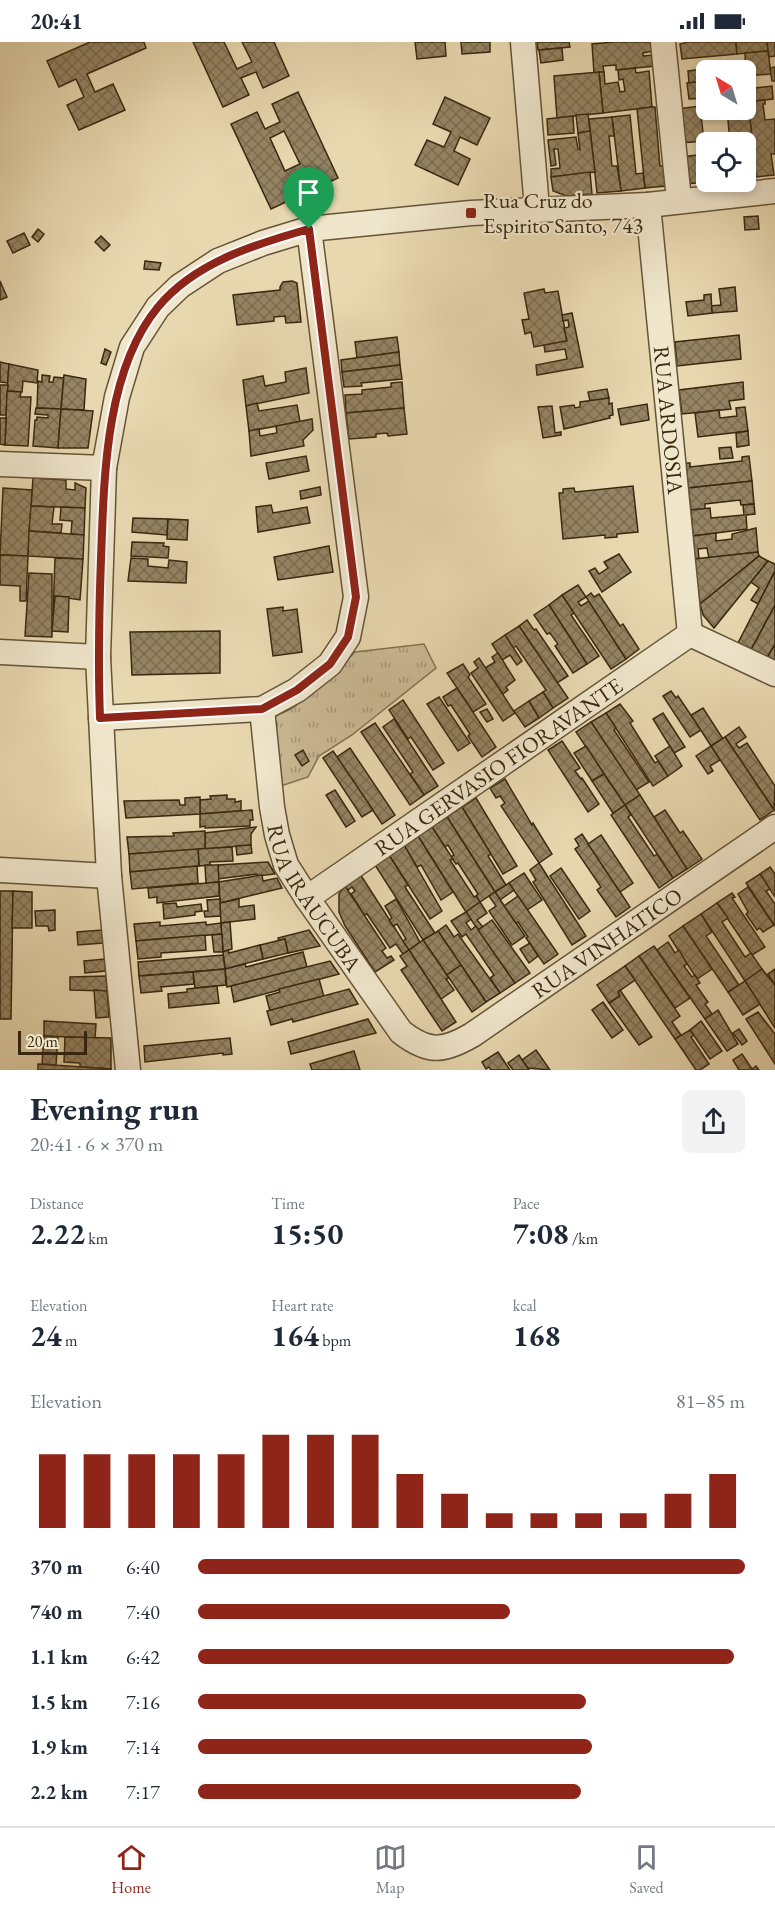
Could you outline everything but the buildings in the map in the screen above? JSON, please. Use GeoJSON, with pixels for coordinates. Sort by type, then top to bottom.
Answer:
{"type":"FeatureCollection","features":[{"type":"Feature","properties":{"kind":"street"},"geometry":{"type":"LineString","coordinates":[[523,42],[537,208]]}},
{"type":"Feature","properties":{"kind":"street"},"geometry":{"type":"LineString","coordinates":[[663,42],[679,200]]}},
{"type":"Feature","properties":{"kind":"street"},"geometry":{"type":"LineString","coordinates":[[128,1070],[110,876],[100,718],[98,657],[105,468],[117,397],[132,347],[158,307],[180,286],[218,261],[263,243],[309,229],[537,208],[648,205],[775,191]]}},
{"type":"Feature","properties":{"kind":"street","name":"RUA ARDOSIA"},"geometry":{"type":"LineString","coordinates":[[648,205],[690,634]]}},
{"type":"Feature","properties":{"kind":"street"},"geometry":{"type":"LineString","coordinates":[[100,718],[262,709],[297,690],[330,664],[348,637],[356,597],[309,229]]}},
{"type":"Feature","properties":{"kind":"street"},"geometry":{"type":"LineString","coordinates":[[0,464],[105,468]]}},
{"type":"Feature","properties":{"kind":"street"},"geometry":{"type":"LineString","coordinates":[[690,634],[775,674]]}},
{"type":"Feature","properties":{"kind":"street","name":"RUA GERVASIO FIORAVANTE"},"geometry":{"type":"LineString","coordinates":[[307,898],[690,634]]}},
{"type":"Feature","properties":{"kind":"street"},"geometry":{"type":"LineString","coordinates":[[0,652],[98,657]]}},
{"type":"Feature","properties":{"kind":"street","name":"RUA IRAUCUBA"},"geometry":{"type":"LineString","coordinates":[[262,709],[272,807],[286,865],[401,1032],[416,1043],[434,1049]]}},
{"type":"Feature","properties":{"kind":"street","name":"RUA VINHATICO"},"geometry":{"type":"LineString","coordinates":[[434,1049],[455,1045],[472,1035],[775,827]]}},
{"type":"Feature","properties":{"kind":"street"},"geometry":{"type":"LineString","coordinates":[[0,870],[110,876]]}},
{"type":"Feature","properties":{"kind":"green space"},"geometry":{"type":"Polygon","coordinates":[[[424,644],[436,668],[352,735],[319,756],[308,777],[281,786],[271,718],[291,709],[321,686],[355,652],[424,644]]]}},
{"type":"Feature","properties":{"kind":"place","name":"Rua Cruz do Espirito Santo, 743"},"geometry":{"type":"Point","coordinates":[471,213]}},
{"type":"Feature","properties":{"kind":"route"},"geometry":{"type":"LineString","coordinates":[[309,229],[356,597],[348,637],[330,664],[297,690],[262,709],[100,718],[98,657],[105,468],[117,397],[132,347],[158,307],[180,286],[218,261],[263,243],[309,229]]}}]}
